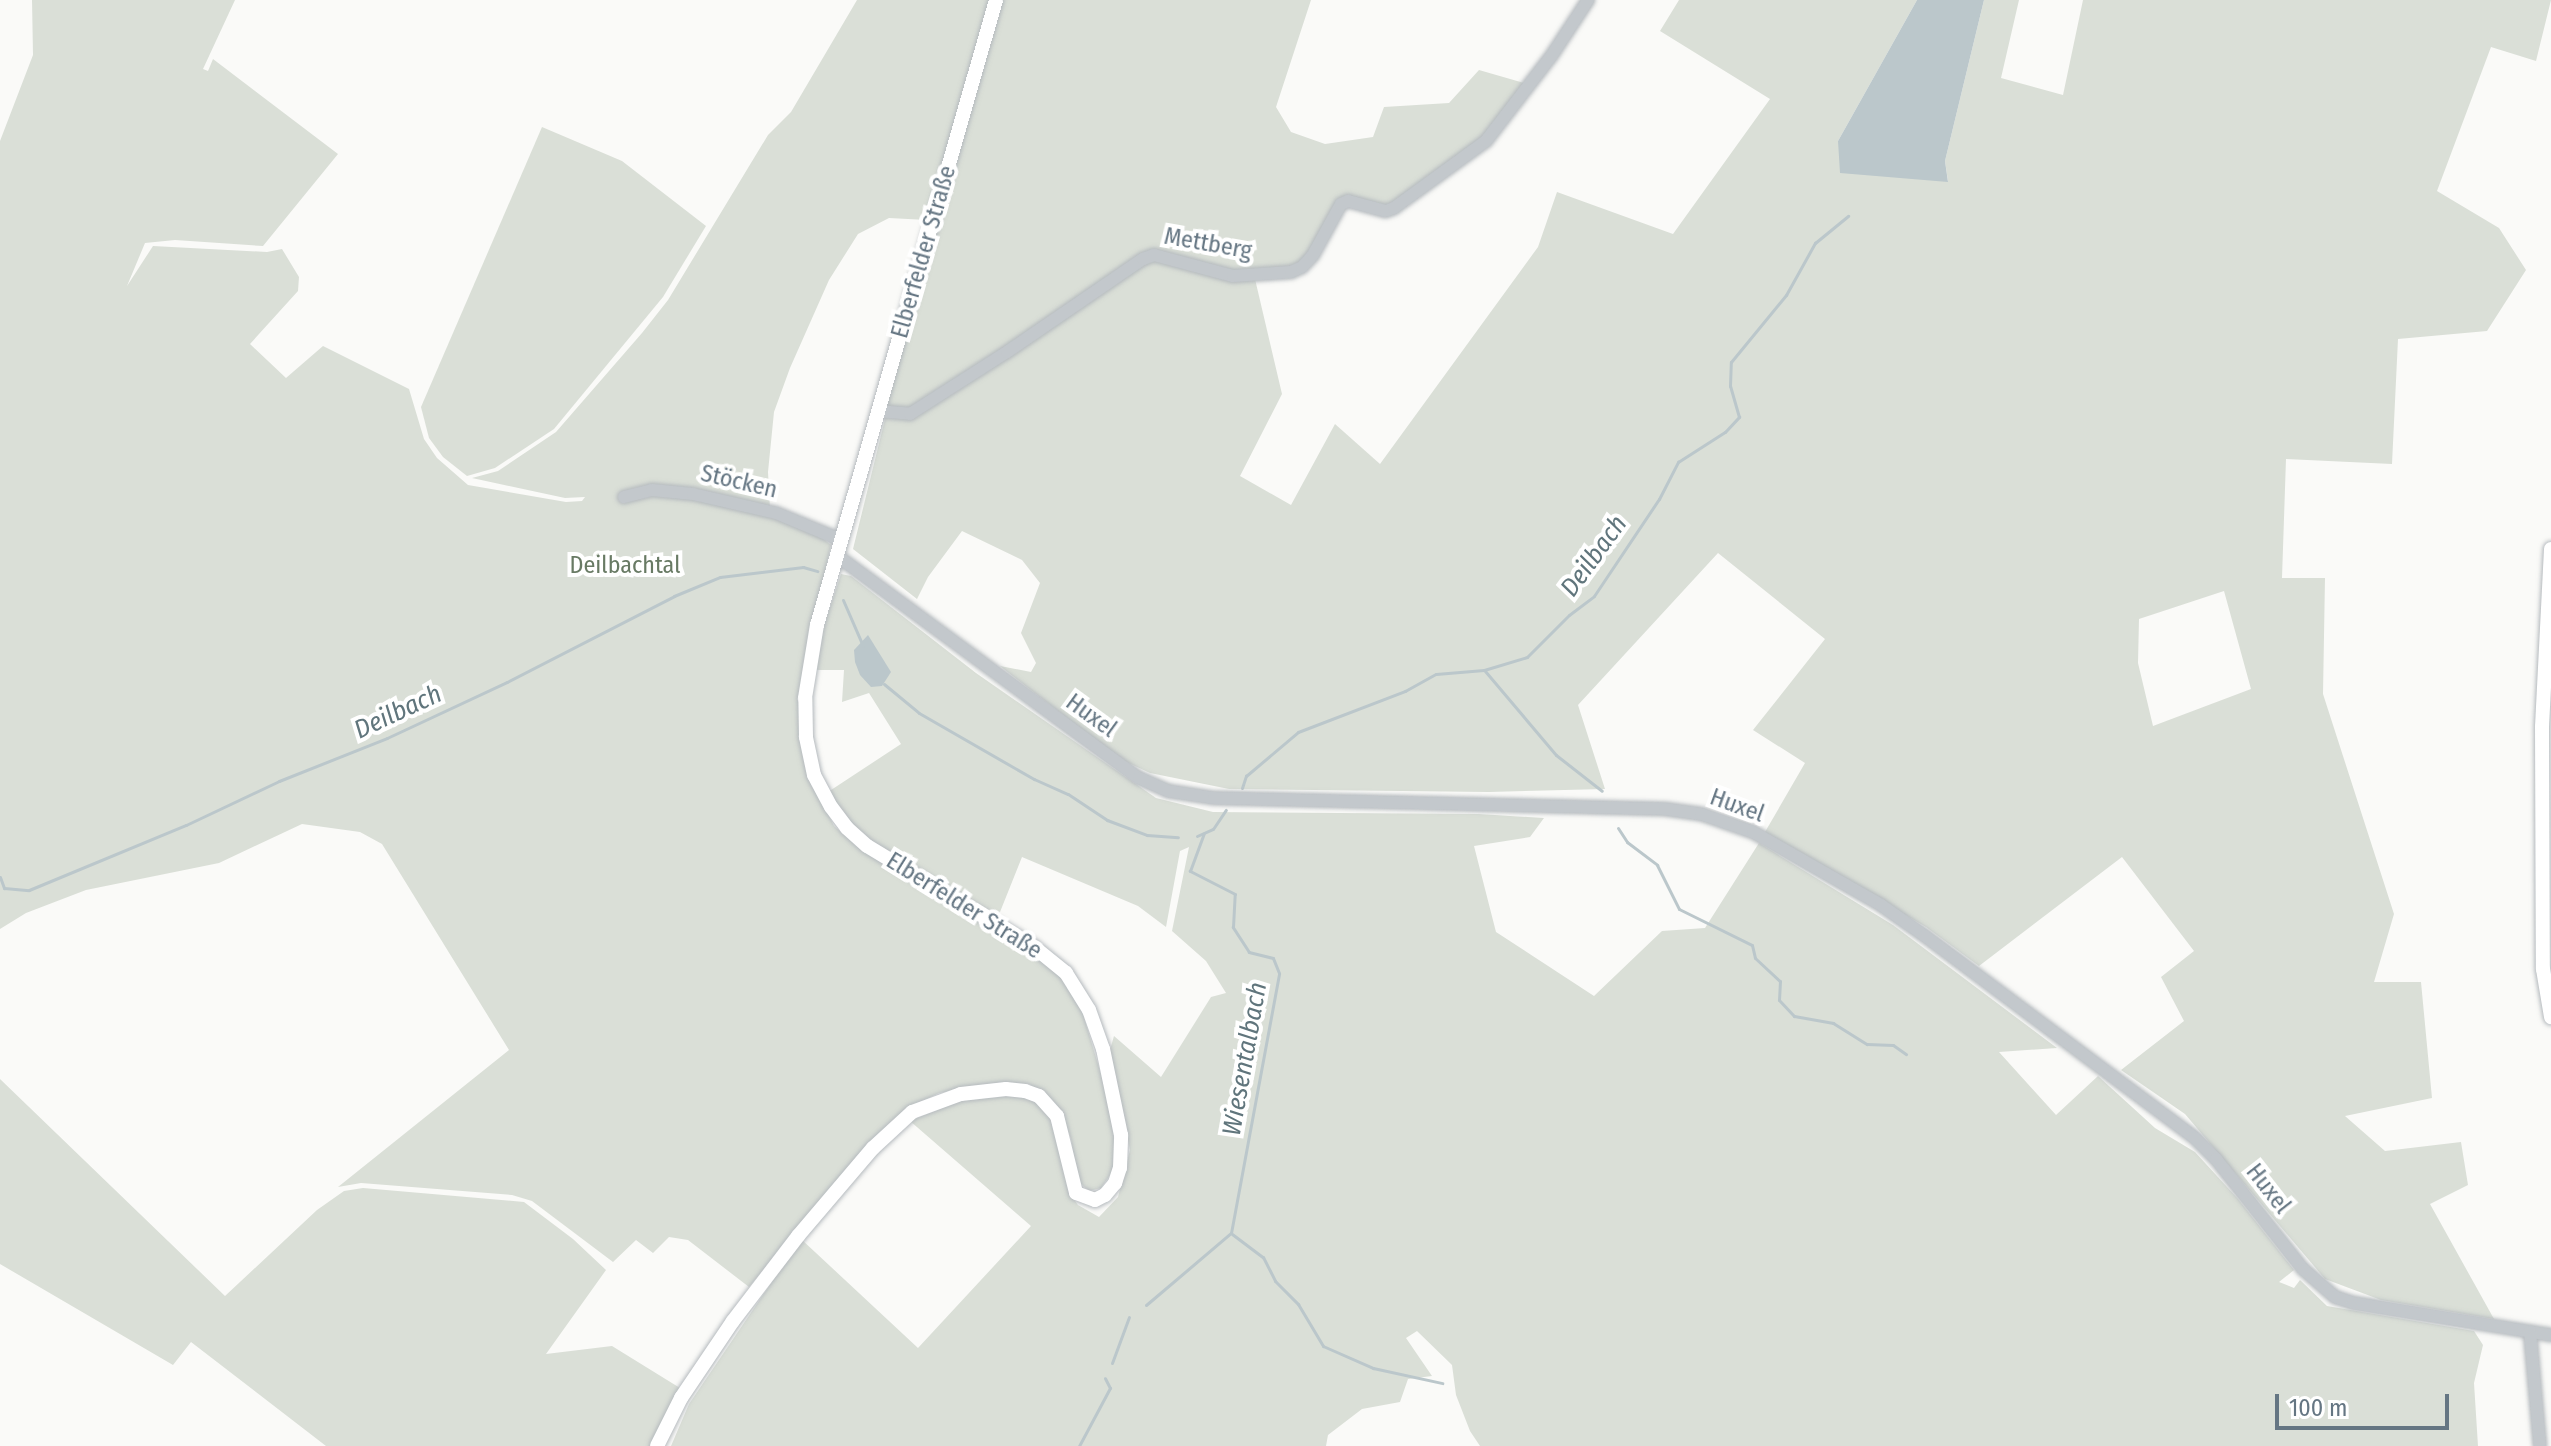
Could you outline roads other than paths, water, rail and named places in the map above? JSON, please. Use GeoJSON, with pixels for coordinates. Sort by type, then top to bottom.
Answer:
{"type":"FeatureCollection","features":[{"type":"Feature","properties":{"kind":"main road","name":"Elberfelder Straße"},"geometry":{"type":"LineString","coordinates":[[657,1446],[689,1386],[798,1236],[873,1148],[912,1112],[961,1094],[996,1089],[1025,1091],[1039,1096],[1057,1116],[1076,1193],[1095,1200],[1105,1195],[1115,1183],[1120,1168],[1121,1135],[1103,1049],[1089,1010],[1066,973],[1034,947],[867,846],[831,807],[814,775],[806,737],[805,698],[817,625],[996,0]]}},
{"type":"Feature","properties":{"kind":"main road"},"geometry":{"type":"LineString","coordinates":[[2551,549],[2542,727],[2543,969],[2551,1017]]}},
{"type":"Feature","properties":{"kind":"street","name":"Mettberg"},"geometry":{"type":"LineString","coordinates":[[878,411],[910,414],[1143,259],[1154,255],[1233,276],[1291,272],[1302,267],[1313,255],[1341,204],[1348,201],[1386,211],[1394,208],[1486,141],[1552,55],[1588,0]]}},
{"type":"Feature","properties":{"kind":"street","name":"Stöcken"},"geometry":{"type":"LineString","coordinates":[[624,497],[652,490],[693,494],[776,513],[838,548]]}},
{"type":"Feature","properties":{"kind":"street","name":"Huxel"},"geometry":{"type":"LineString","coordinates":[[838,548],[1139,778],[1168,791],[1214,798],[1665,809],[1701,814],[1753,832],[1892,913],[2195,1138],[2216,1159],[2319,1287],[2353,1303],[2551,1335]]}},
{"type":"Feature","properties":{"kind":"street"},"geometry":{"type":"LineString","coordinates":[[2530,1332],[2540,1446]]}},
{"type":"Feature","properties":{"kind":"waterway","name":"Deilbach"},"geometry":{"type":"LineString","coordinates":[[1242,788],[1246,776],[1298,732],[1405,691],[1436,674],[1484,670],[1527,657],[1569,615],[1594,596],[1659,499],[1678,462],[1725,432],[1739,417],[1730,386],[1731,362],[1786,295],[1815,243],[1848,216]]}},
{"type":"Feature","properties":{"kind":"waterway","name":"Deilbach"},"geometry":{"type":"LineString","coordinates":[[0,877],[4,888],[29,890],[186,825],[279,781],[387,738],[507,682],[674,596],[720,577],[803,567],[817,571]]}},
{"type":"Feature","properties":{"kind":"waterway","name":"Deilbach"},"geometry":{"type":"LineString","coordinates":[[843,600],[863,646]]}},
{"type":"Feature","properties":{"kind":"waterway"},"geometry":{"type":"LineString","coordinates":[[1485,671],[1556,755],[1602,791]]}},
{"type":"Feature","properties":{"kind":"waterway","name":"Deilbach"},"geometry":{"type":"LineString","coordinates":[[884,684],[919,713],[1034,779],[1068,794],[1107,820],[1147,835],[1178,837]]}},
{"type":"Feature","properties":{"kind":"waterway","name":"Deilbach"},"geometry":{"type":"LineString","coordinates":[[1197,836],[1213,829],[1226,810]]}},
{"type":"Feature","properties":{"kind":"waterway"},"geometry":{"type":"LineString","coordinates":[[1618,828],[1627,842],[1657,865],[1679,909],[1752,945],[1755,958],[1780,981],[1779,1000],[1794,1016],[1833,1023],[1867,1044],[1893,1045],[1906,1054]]}},
{"type":"Feature","properties":{"kind":"waterway","name":"Wiesentalbach"},"geometry":{"type":"LineString","coordinates":[[1146,1305],[1231,1233],[1279,973],[1273,958],[1249,952],[1233,927],[1235,894],[1190,871],[1204,833]]}},
{"type":"Feature","properties":{"kind":"waterway"},"geometry":{"type":"LineString","coordinates":[[1232,1234],[1263,1257],[1275,1281],[1298,1304],[1323,1346],[1373,1368],[1442,1383]]}},
{"type":"Feature","properties":{"kind":"waterway","name":"Wiesentalbach"},"geometry":{"type":"LineString","coordinates":[[1112,1363],[1129,1317]]}},
{"type":"Feature","properties":{"kind":"waterway","name":"Wiesentalbach"},"geometry":{"type":"LineString","coordinates":[[1079,1446],[1110,1388],[1105,1378]]}},
{"type":"Feature","properties":{"kind":"park label","name":"Deilbachtal"},"geometry":{"type":"Point","coordinates":[625,566]}}]}
